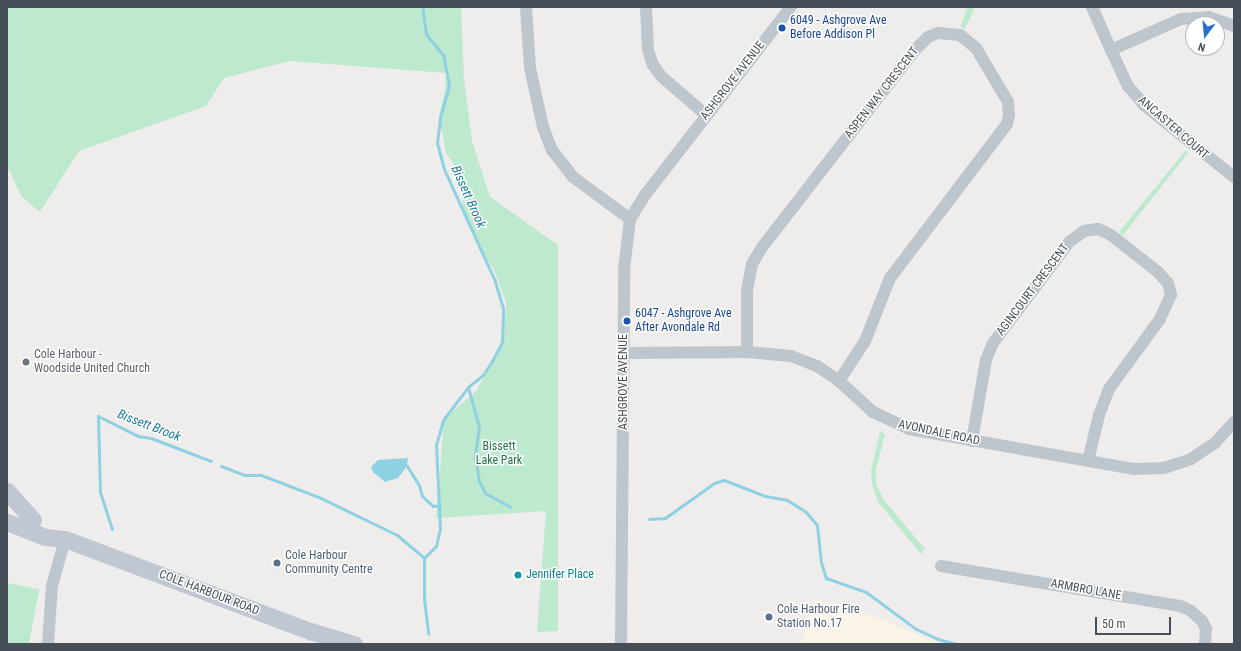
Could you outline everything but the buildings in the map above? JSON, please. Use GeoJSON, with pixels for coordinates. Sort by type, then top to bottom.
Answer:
{"type":"FeatureCollection","features":[{"type":"Feature","properties":{"kind":"main road"},"geometry":{"type":"LineString","coordinates":[[7,491],[33,520]]}},
{"type":"Feature","properties":{"kind":"main road","name":"COLE HARBOUR ROAD"},"geometry":{"type":"LineString","coordinates":[[7,511],[48,526],[65,539]]}},
{"type":"Feature","properties":{"kind":"main road","name":"COLE HARBOUR ROAD"},"geometry":{"type":"LineString","coordinates":[[7,522],[45,536],[65,539],[310,631],[354,644]]}},
{"type":"Feature","properties":{"kind":"street"},"geometry":{"type":"LineString","coordinates":[[526,7],[530,68],[543,127],[552,150],[573,177],[630,219]]}},
{"type":"Feature","properties":{"kind":"street"},"geometry":{"type":"LineString","coordinates":[[646,7],[648,50],[653,65],[661,76],[706,115]]}},
{"type":"Feature","properties":{"kind":"street","name":"ASHGROVE AVENUE"},"geometry":{"type":"LineString","coordinates":[[621,644],[624,270],[630,219],[645,195],[791,7]]}},
{"type":"Feature","properties":{"kind":"street","name":"ANCASTER COURT"},"geometry":{"type":"LineString","coordinates":[[1092,7],[1128,86],[1144,105],[1234,177]]}},
{"type":"Feature","properties":{"kind":"street"},"geometry":{"type":"LineString","coordinates":[[1111,50],[1188,17],[1209,17],[1234,26]]}},
{"type":"Feature","properties":{"kind":"street","name":"ASPEN WAY CRESCENT"},"geometry":{"type":"LineString","coordinates":[[747,352],[747,290],[752,264],[763,246],[916,49],[928,37],[938,33],[960,35],[976,48],[1008,102],[1009,115],[1007,124],[890,278],[865,341],[840,381]]}},
{"type":"Feature","properties":{"kind":"street","name":"AGINCOURT CRESCENT"},"geometry":{"type":"LineString","coordinates":[[972,441],[986,360],[992,343],[1069,242],[1084,231],[1098,229],[1111,235],[1158,272],[1168,283],[1171,296],[1164,313],[1112,384],[1104,399],[1088,461]]}},
{"type":"Feature","properties":{"kind":"street","name":"AVONDALE ROAD"},"geometry":{"type":"LineString","coordinates":[[624,353],[747,352],[798,358],[817,366],[840,381],[865,407],[888,421],[909,429],[1142,470],[1178,465],[1201,454],[1215,443],[1234,422]]}},
{"type":"Feature","properties":{"kind":"street"},"geometry":{"type":"LineString","coordinates":[[48,644],[52,586],[65,539]]}},
{"type":"Feature","properties":{"kind":"street","name":"ARMBRO LANE"},"geometry":{"type":"LineString","coordinates":[[941,566],[1180,606],[1191,611],[1202,621],[1206,629],[1206,644]]}},
{"type":"Feature","properties":{"kind":"shaded area"},"geometry":{"type":"Polygon","coordinates":[[[815,600],[869,614],[940,644],[801,644],[815,600]]]}},
{"type":"Feature","properties":{"kind":"green space","name":"Bissett Lake Park"},"geometry":{"type":"Polygon","coordinates":[[[7,7],[461,7],[464,79],[472,141],[490,197],[558,245],[558,631],[537,632],[546,511],[436,518],[444,419],[476,391],[499,349],[506,312],[506,302],[494,270],[479,246],[463,210],[461,175],[446,153],[439,117],[445,91],[446,73],[290,61],[224,78],[206,106],[79,151],[40,212],[22,197],[7,166],[7,7]]]}},
{"type":"Feature","properties":{"kind":"green space"},"geometry":{"type":"Polygon","coordinates":[[[968,7],[975,7],[965,29],[960,27],[968,7]]]}},
{"type":"Feature","properties":{"kind":"green space"},"geometry":{"type":"Polygon","coordinates":[[[1186,150],[1188,153],[1123,235],[1119,232],[1186,150]]]}},
{"type":"Feature","properties":{"kind":"green space"},"geometry":{"type":"Polygon","coordinates":[[[880,432],[885,434],[876,470],[876,482],[883,499],[925,549],[921,554],[878,502],[872,484],[871,470],[880,432]]]}},
{"type":"Feature","properties":{"kind":"green space"},"geometry":{"type":"Polygon","coordinates":[[[7,583],[39,589],[29,644],[7,644],[7,583]]]}},
{"type":"Feature","properties":{"kind":"water"},"geometry":{"type":"Polygon","coordinates":[[[408,458],[407,466],[398,478],[385,482],[373,472],[371,467],[378,460],[408,458]]]}},
{"type":"Feature","properties":{"kind":"waterway","name":"Bissett Brook"},"geometry":{"type":"LineString","coordinates":[[221,466],[244,475],[261,475],[321,498],[397,535],[424,558],[436,546],[440,529],[436,445],[443,420],[468,387],[483,375],[492,361],[502,342],[503,308],[495,281],[444,169],[437,143],[440,117],[449,85],[443,55],[426,34],[422,7]]}},
{"type":"Feature","properties":{"kind":"waterway"},"geometry":{"type":"LineString","coordinates":[[468,387],[479,427],[475,456],[479,481],[485,493],[510,507]]}},
{"type":"Feature","properties":{"kind":"waterway","name":"Bissett Brook"},"geometry":{"type":"LineString","coordinates":[[112,529],[100,493],[98,416],[138,436],[151,438],[211,461]]}},
{"type":"Feature","properties":{"kind":"waterway"},"geometry":{"type":"LineString","coordinates":[[407,466],[419,485],[422,496],[433,506],[440,505]]}},
{"type":"Feature","properties":{"kind":"waterway"},"geometry":{"type":"LineString","coordinates":[[649,519],[665,518],[714,483],[724,480],[765,496],[787,500],[806,512],[817,525],[821,562],[826,578],[866,592],[916,629],[938,639],[957,644]]}},
{"type":"Feature","properties":{"kind":"waterway"},"geometry":{"type":"LineString","coordinates":[[424,558],[424,599],[428,634]]}},
{"type":"Feature","properties":{"kind":"place","name":"6049 - Ashgrove Ave Before Addison Pl"},"geometry":{"type":"Point","coordinates":[782,28]}},
{"type":"Feature","properties":{"kind":"place","name":"6047 - Ashgrove Ave After Avondale Rd"},"geometry":{"type":"Point","coordinates":[627,321]}},
{"type":"Feature","properties":{"kind":"place","name":"Cole Harbour - Woodside United Church"},"geometry":{"type":"Point","coordinates":[26,362]}},
{"type":"Feature","properties":{"kind":"place","name":"Cole Harbour Community Centre"},"geometry":{"type":"Point","coordinates":[277,563]}},
{"type":"Feature","properties":{"kind":"place","name":"Jennifer Place"},"geometry":{"type":"Point","coordinates":[518,575]}},
{"type":"Feature","properties":{"kind":"place","name":"Cole Harbour Fire Station No.17"},"geometry":{"type":"Point","coordinates":[769,617]}}]}
